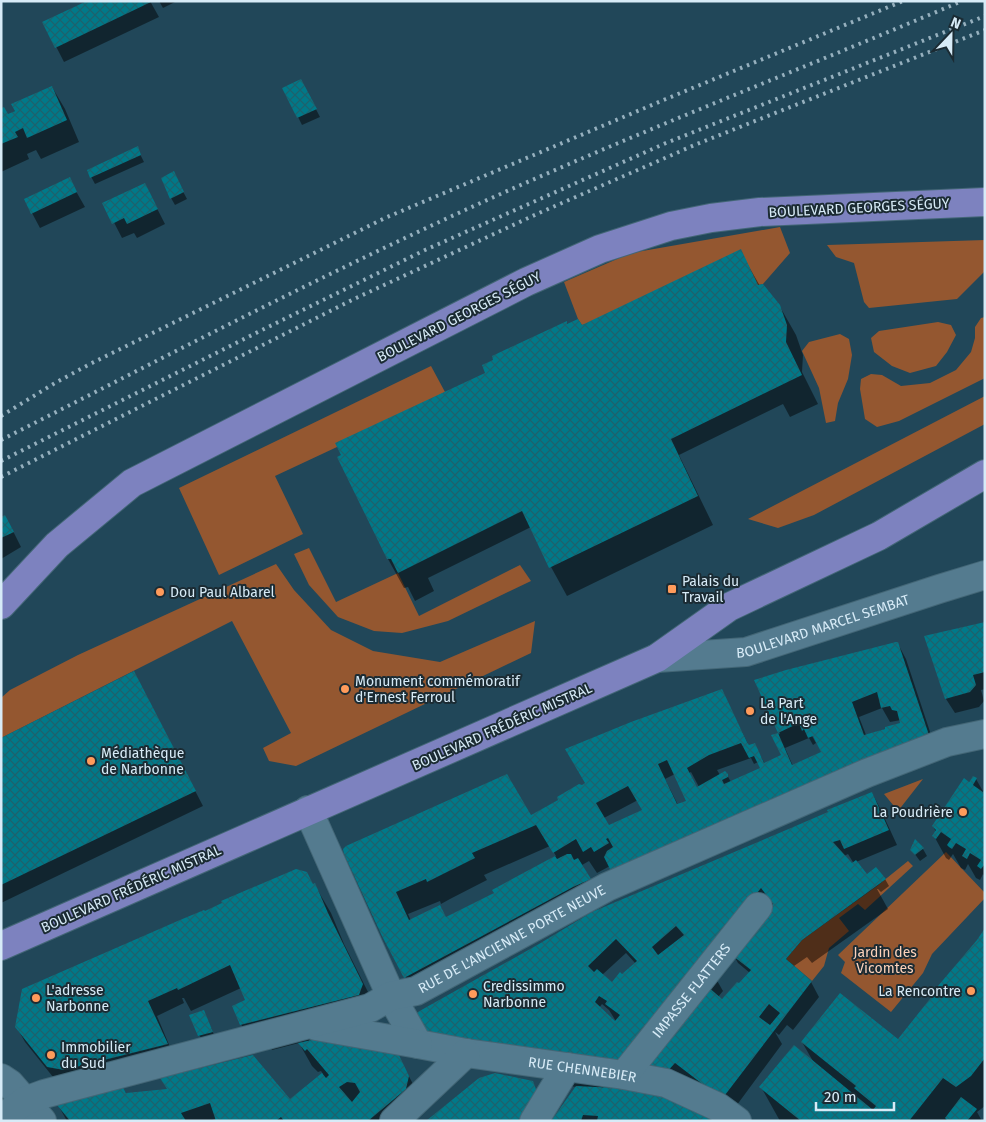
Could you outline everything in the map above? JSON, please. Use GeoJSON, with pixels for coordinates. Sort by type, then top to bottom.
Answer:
{"type":"FeatureCollection","features":[{"type":"Feature","properties":{"kind":"main road","name":"BOULEVARD GEORGES SÉGUY"},"geometry":{"type":"LineString","coordinates":[[1,605],[57,545],[132,483],[526,282],[600,249],[671,226],[711,218],[760,212],[985,202]]}},
{"type":"Feature","properties":{"kind":"main road","name":"BOULEVARD FRÉDÉRIC MISTRAL"},"geometry":{"type":"LineString","coordinates":[[1,946],[657,658],[729,607],[879,536],[985,474]]}},
{"type":"Feature","properties":{"kind":"street","name":"BOULEVARD MARCEL SEMBAT"},"geometry":{"type":"LineString","coordinates":[[657,658],[746,652],[985,575]]}},
{"type":"Feature","properties":{"kind":"street","name":"RUE DE L'ANCIENNE PORTE NEUVE"},"geometry":{"type":"LineString","coordinates":[[20,1096],[370,1008],[391,996],[416,991],[606,887],[867,773],[947,742],[985,734]]}},
{"type":"Feature","properties":{"kind":"street"},"geometry":{"type":"LineString","coordinates":[[308,810],[391,996],[418,1044]]}},
{"type":"Feature","properties":{"kind":"street","name":"IMPASSE FLATTERS"},"geometry":{"type":"LineString","coordinates":[[624,1075],[758,907]]}},
{"type":"Feature","properties":{"kind":"street","name":"RUE CHENNEBIER"},"geometry":{"type":"LineString","coordinates":[[308,1024],[466,1053],[624,1075],[666,1083],[718,1107],[737,1121]]}},
{"type":"Feature","properties":{"kind":"street"},"geometry":{"type":"LineString","coordinates":[[394,1121],[466,1053]]}},
{"type":"Feature","properties":{"kind":"street"},"geometry":{"type":"LineString","coordinates":[[1,1056],[20,1096],[1,1119]]}},
{"type":"Feature","properties":{"kind":"street"},"geometry":{"type":"LineString","coordinates":[[534,1121],[567,1067]]}},
{"type":"Feature","properties":{"kind":"green space"},"geometry":{"type":"Polygon","coordinates":[[[780,227],[790,253],[763,284],[582,325],[564,282],[631,253],[780,227]]]}},
{"type":"Feature","properties":{"kind":"green space"},"geometry":{"type":"Polygon","coordinates":[[[985,240],[985,271],[957,299],[869,308],[864,302],[854,263],[836,257],[827,245],[985,240]]]}},
{"type":"Feature","properties":{"kind":"green space"},"geometry":{"type":"Polygon","coordinates":[[[985,317],[985,378],[899,421],[877,427],[865,419],[860,389],[861,379],[871,374],[882,375],[901,386],[930,383],[956,370],[971,352],[975,338],[975,327],[981,318],[985,317]]]}},
{"type":"Feature","properties":{"kind":"green space"},"geometry":{"type":"Polygon","coordinates":[[[938,322],[951,325],[956,335],[947,352],[936,366],[910,373],[892,366],[874,352],[871,338],[879,331],[938,322]]]}},
{"type":"Feature","properties":{"kind":"green space"},"geometry":{"type":"Polygon","coordinates":[[[840,334],[849,339],[852,355],[848,379],[838,403],[835,421],[826,423],[819,388],[802,351],[809,342],[840,334]]]}},
{"type":"Feature","properties":{"kind":"green space"},"geometry":{"type":"Polygon","coordinates":[[[431,366],[445,392],[275,476],[303,534],[219,575],[179,488],[431,366]]]}},
{"type":"Feature","properties":{"kind":"green space"},"geometry":{"type":"Polygon","coordinates":[[[985,396],[985,424],[814,515],[778,528],[748,519],[985,396]]]}},
{"type":"Feature","properties":{"kind":"green space"},"geometry":{"type":"Polygon","coordinates":[[[309,548],[336,602],[398,573],[419,616],[520,565],[531,581],[448,621],[402,633],[374,631],[338,617],[309,585],[294,554],[309,548]]]}},
{"type":"Feature","properties":{"kind":"green space"},"geometry":{"type":"Polygon","coordinates":[[[276,564],[294,590],[331,630],[373,651],[440,662],[535,621],[531,653],[296,766],[269,761],[263,748],[291,733],[232,621],[1,738],[1,698],[10,690],[78,655],[276,564]]]}},
{"type":"Feature","properties":{"kind":"green space"},"geometry":{"type":"Polygon","coordinates":[[[923,779],[898,811],[884,794],[923,779]]]}},
{"type":"Feature","properties":{"kind":"green space","name":"Jardin des Vicomtes"},"geometry":{"type":"Polygon","coordinates":[[[946,852],[985,893],[985,898],[932,954],[923,973],[891,1012],[841,973],[845,962],[838,955],[946,852]]]}},
{"type":"Feature","properties":{"kind":"green space"},"geometry":{"type":"Polygon","coordinates":[[[908,861],[913,866],[865,910],[858,904],[839,918],[849,931],[829,948],[824,966],[812,981],[786,959],[802,940],[877,886],[908,861]]]}},
{"type":"Feature","properties":{"kind":"building"},"geometry":{"type":"Polygon","coordinates":[[[87,1],[153,1],[55,48],[42,22],[87,1]]]}},
{"type":"Feature","properties":{"kind":"building"},"geometry":{"type":"Polygon","coordinates":[[[301,79],[317,109],[297,118],[282,88],[301,79]]]}},
{"type":"Feature","properties":{"kind":"building"},"geometry":{"type":"Polygon","coordinates":[[[52,86],[67,120],[27,138],[23,128],[15,132],[18,137],[1,144],[1,108],[4,107],[8,114],[15,111],[11,104],[52,86]]]}},
{"type":"Feature","properties":{"kind":"building"},"geometry":{"type":"Polygon","coordinates":[[[138,146],[141,155],[90,178],[87,170],[138,146]]]}},
{"type":"Feature","properties":{"kind":"building"},"geometry":{"type":"Polygon","coordinates":[[[174,171],[184,192],[170,199],[161,178],[174,171]]]}},
{"type":"Feature","properties":{"kind":"building"},"geometry":{"type":"Polygon","coordinates":[[[70,177],[77,192],[31,214],[24,199],[70,177]]]}},
{"type":"Feature","properties":{"kind":"building"},"geometry":{"type":"Polygon","coordinates":[[[145,183],[158,209],[127,224],[124,218],[112,224],[102,203],[145,183]]]}},
{"type":"Feature","properties":{"kind":"building"},"geometry":{"type":"Polygon","coordinates":[[[741,249],[758,285],[763,284],[780,305],[787,325],[786,342],[802,375],[671,439],[698,496],[549,568],[522,511],[398,573],[391,559],[387,559],[337,457],[341,455],[335,443],[485,373],[482,365],[493,360],[492,356],[567,321],[567,324],[578,319],[582,325],[741,249]]]}},
{"type":"Feature","properties":{"kind":"building"},"geometry":{"type":"Polygon","coordinates":[[[5,515],[14,532],[1,538],[1,517],[5,515]]]}},
{"type":"Feature","properties":{"kind":"building"},"geometry":{"type":"Polygon","coordinates":[[[985,622],[985,672],[973,675],[976,685],[970,692],[945,699],[924,636],[985,622]]]}},
{"type":"Feature","properties":{"kind":"building"},"geometry":{"type":"Polygon","coordinates":[[[898,642],[929,735],[611,871],[604,857],[607,851],[613,847],[608,838],[606,839],[609,843],[594,852],[591,847],[583,852],[576,839],[553,853],[536,825],[472,853],[475,858],[427,882],[426,879],[396,892],[409,920],[440,905],[446,917],[494,893],[492,890],[555,856],[557,859],[571,854],[574,860],[578,858],[591,879],[404,978],[382,936],[344,854],[343,849],[346,846],[507,774],[531,815],[558,800],[557,797],[579,784],[585,783],[565,749],[631,722],[722,689],[747,742],[749,745],[755,743],[764,763],[781,755],[771,735],[778,733],[754,680],[786,670],[898,642]],[[877,692],[852,702],[864,735],[900,723],[897,711],[892,710],[890,706],[881,708],[877,692]],[[799,723],[778,733],[792,765],[821,752],[813,736],[808,738],[804,729],[802,731],[799,723]],[[741,743],[709,755],[687,768],[697,787],[725,771],[728,777],[722,780],[724,784],[760,768],[754,756],[749,758],[741,743]],[[667,760],[658,764],[677,804],[686,801],[667,760]],[[628,786],[596,803],[609,825],[642,810],[628,786]]]}},
{"type":"Feature","properties":{"kind":"building","name":"Médiathèque de Narbonne"},"geometry":{"type":"Polygon","coordinates":[[[134,671],[196,791],[1,885],[1,738],[134,671]]]}},
{"type":"Feature","properties":{"kind":"building","name":"La Poudrière"},"geometry":{"type":"Polygon","coordinates":[[[973,776],[977,778],[973,785],[983,792],[985,789],[985,864],[981,869],[977,866],[981,860],[970,853],[967,859],[962,856],[966,849],[956,843],[952,849],[949,847],[947,845],[951,839],[941,832],[936,839],[932,836],[936,830],[932,826],[964,778],[969,782],[973,776]]]}},
{"type":"Feature","properties":{"kind":"building"},"geometry":{"type":"Polygon","coordinates":[[[872,792],[889,830],[844,849],[840,840],[833,842],[852,863],[856,860],[867,874],[876,867],[886,879],[802,940],[786,959],[812,981],[722,1099],[675,1063],[664,1075],[639,1071],[707,986],[722,999],[751,970],[733,956],[773,904],[761,888],[621,1068],[429,1036],[416,1013],[592,912],[828,812],[827,810],[872,792]],[[676,926],[652,947],[658,955],[684,935],[676,926]],[[616,939],[588,966],[594,972],[597,969],[612,982],[620,972],[622,974],[637,961],[616,939]],[[599,996],[595,1002],[615,1021],[620,1015],[605,1004],[607,1001],[599,996]],[[769,1004],[759,1017],[770,1025],[780,1013],[769,1004]]]}},
{"type":"Feature","properties":{"kind":"building"},"geometry":{"type":"Polygon","coordinates":[[[915,839],[924,848],[915,855],[910,850],[915,839]]]}},
{"type":"Feature","properties":{"kind":"building"},"geometry":{"type":"Polygon","coordinates":[[[296,869],[307,872],[313,884],[315,883],[363,984],[359,995],[240,1025],[232,1006],[245,1000],[230,965],[178,990],[177,988],[148,1001],[168,1044],[64,1070],[47,1067],[15,1027],[22,989],[180,920],[205,911],[222,903],[221,901],[296,869]]]}},
{"type":"Feature","properties":{"kind":"building"},"geometry":{"type":"Polygon","coordinates":[[[985,928],[985,1058],[971,1076],[956,1087],[943,1078],[909,1121],[801,1121],[759,1087],[794,1045],[873,1110],[876,1106],[854,1088],[856,1086],[801,1042],[840,993],[898,1039],[933,995],[932,993],[985,928]]]}},
{"type":"Feature","properties":{"kind":"building"},"geometry":{"type":"Polygon","coordinates":[[[204,1010],[213,1032],[198,1036],[189,1015],[204,1010]]]}},
{"type":"Feature","properties":{"kind":"building"},"geometry":{"type":"Polygon","coordinates":[[[329,1039],[398,1053],[409,1076],[406,1089],[368,1121],[284,1121],[281,1117],[276,1121],[216,1121],[210,1103],[181,1113],[186,1121],[70,1121],[57,1105],[122,1086],[126,1093],[167,1089],[160,1078],[253,1055],[290,1099],[322,1073],[326,1078],[329,1075],[307,1049],[305,1051],[298,1043],[329,1039]],[[347,1082],[339,1087],[352,1102],[360,1092],[355,1083],[347,1082]]]}},
{"type":"Feature","properties":{"kind":"building"},"geometry":{"type":"Polygon","coordinates":[[[495,1073],[533,1081],[537,1092],[518,1121],[426,1121],[479,1078],[495,1073]]]}},
{"type":"Feature","properties":{"kind":"building"},"geometry":{"type":"Polygon","coordinates":[[[576,1086],[660,1092],[723,1121],[597,1121],[598,1116],[583,1115],[581,1121],[551,1121],[576,1086]]]}},
{"type":"Feature","properties":{"kind":"building"},"geometry":{"type":"Polygon","coordinates":[[[961,1097],[977,1109],[967,1121],[948,1121],[945,1118],[961,1097]]]}},
{"type":"Feature","properties":{"kind":"railway"},"geometry":{"type":"LineString","coordinates":[[1,416],[90,364],[385,218],[903,1]]}},
{"type":"Feature","properties":{"kind":"railway"},"geometry":{"type":"LineString","coordinates":[[1,440],[309,284],[496,196],[962,1]]}},
{"type":"Feature","properties":{"kind":"railway"},"geometry":{"type":"LineString","coordinates":[[1,461],[425,250],[666,143],[985,16]]}},
{"type":"Feature","properties":{"kind":"railway"},"geometry":{"type":"LineString","coordinates":[[1,477],[354,299],[539,213],[697,144],[985,30]]}},
{"type":"Feature","properties":{"kind":"place","name":"Palais du Travail"},"geometry":{"type":"Point","coordinates":[672,589]}},
{"type":"Feature","properties":{"kind":"place","name":"Dou Paul Albarel"},"geometry":{"type":"Point","coordinates":[160,592]}},
{"type":"Feature","properties":{"kind":"place","name":"Monument commémoratif d'Ernest Ferroul"},"geometry":{"type":"Point","coordinates":[345,689]}},
{"type":"Feature","properties":{"kind":"place","name":"La Part de l'Ange"},"geometry":{"type":"Point","coordinates":[750,711]}},
{"type":"Feature","properties":{"kind":"place","name":"Médiathèque de Narbonne"},"geometry":{"type":"Point","coordinates":[91,761]}},
{"type":"Feature","properties":{"kind":"place","name":"La Poudrière"},"geometry":{"type":"Point","coordinates":[963,812]}},
{"type":"Feature","properties":{"kind":"place","name":"La Rencontre"},"geometry":{"type":"Point","coordinates":[971,991]}},
{"type":"Feature","properties":{"kind":"place","name":"Credissimmo Narbonne"},"geometry":{"type":"Point","coordinates":[473,994]}},
{"type":"Feature","properties":{"kind":"place","name":"L'adresse Narbonne"},"geometry":{"type":"Point","coordinates":[36,998]}},
{"type":"Feature","properties":{"kind":"place","name":"Immobilier du Sud"},"geometry":{"type":"Point","coordinates":[51,1055]}}]}
